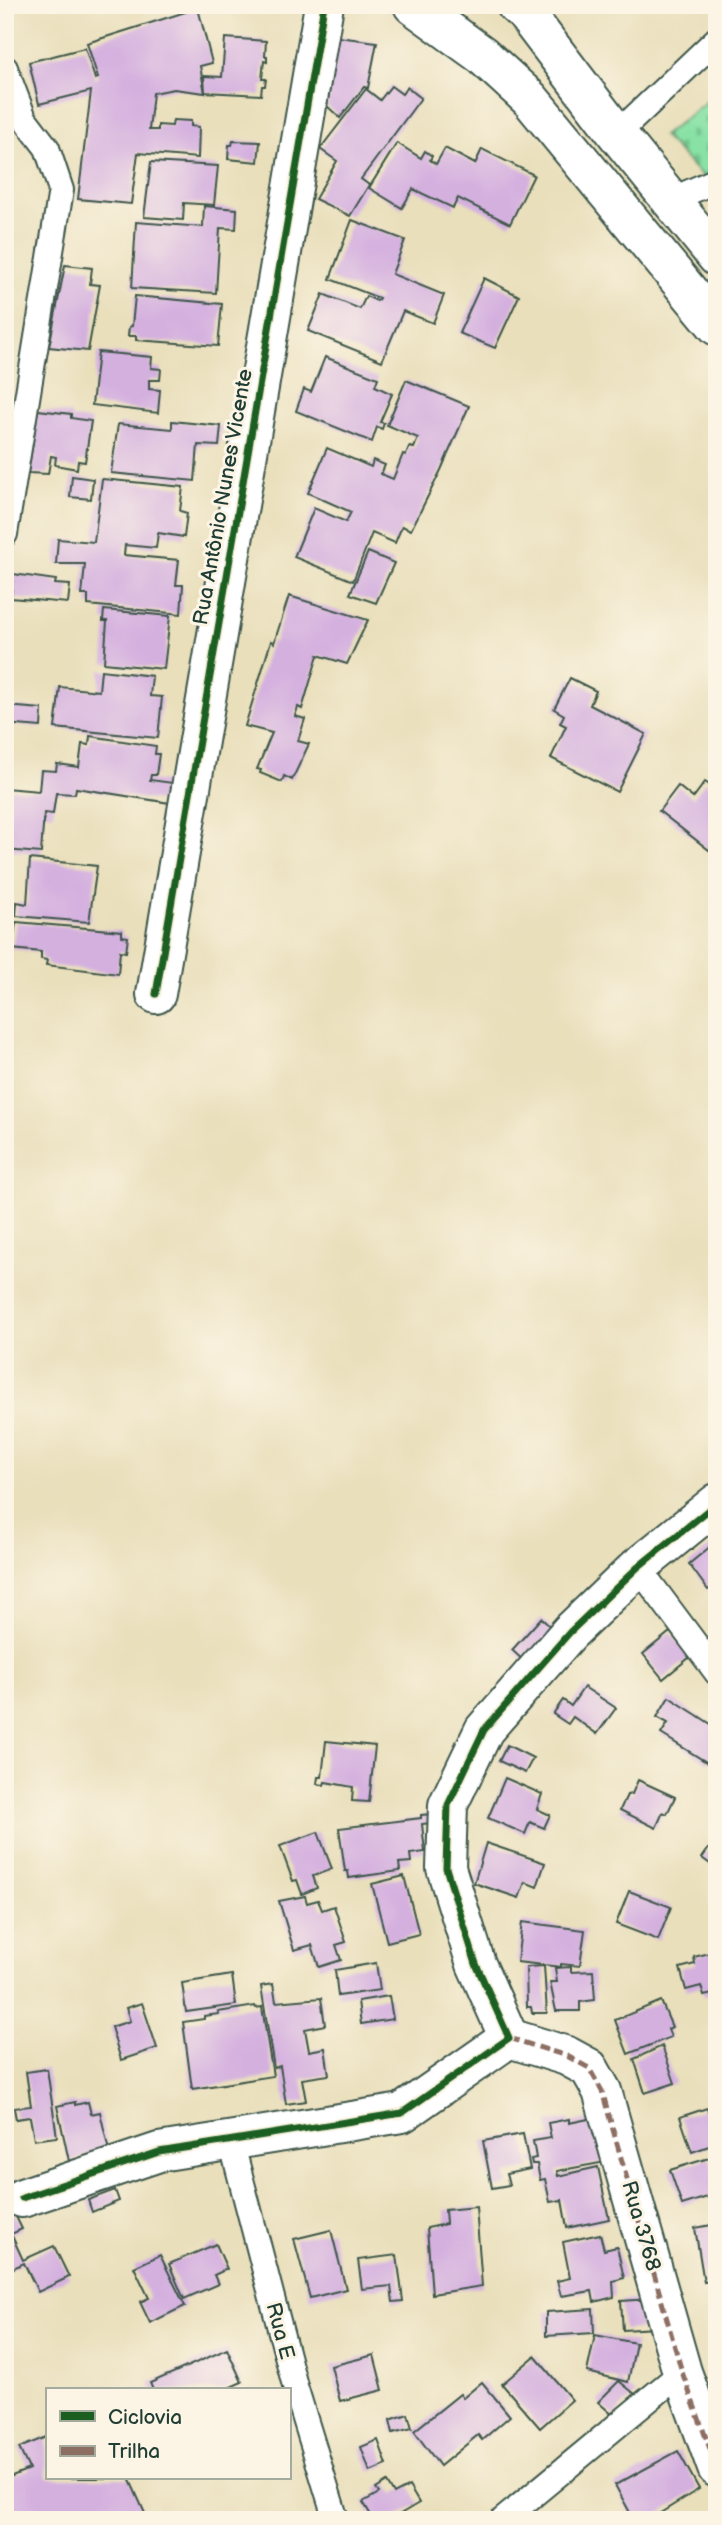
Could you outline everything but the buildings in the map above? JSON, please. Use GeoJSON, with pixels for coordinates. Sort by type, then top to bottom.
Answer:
{"type":"FeatureCollection","features":[{"type":"Feature","properties":{"kind":"street","name":"Rua Antônio Nunes Vicente"},"geometry":{"type":"LineString","coordinates":[[156,994],[324,5]]}},
{"type":"Feature","properties":{"kind":"street"},"geometry":{"type":"LineString","coordinates":[[413,5],[482,55],[530,99],[717,326]]}},
{"type":"Feature","properties":{"kind":"street"},"geometry":{"type":"LineString","coordinates":[[516,5],[717,257]]}},
{"type":"Feature","properties":{"kind":"street"},"geometry":{"type":"LineString","coordinates":[[22,2198],[159,2152],[402,2113],[509,2038],[476,1964],[446,1867],[448,1805],[484,1730],[570,1632],[638,1567],[717,1503]]}},
{"type":"Feature","properties":{"kind":"street","name":"Rua 3768"},"geometry":{"type":"LineString","coordinates":[[509,2038],[567,2056],[589,2068],[602,2091],[682,2372],[707,2409],[717,2468]]}},
{"type":"Feature","properties":{"kind":"lane"},"geometry":{"type":"LineString","coordinates":[[617,134],[717,40]]}},
{"type":"Feature","properties":{"kind":"lane"},"geometry":{"type":"LineString","coordinates":[[5,68],[24,118],[47,149],[61,190],[5,534]]}},
{"type":"Feature","properties":{"kind":"lane"},"geometry":{"type":"LineString","coordinates":[[671,200],[717,180]]}},
{"type":"Feature","properties":{"kind":"lane"},"geometry":{"type":"LineString","coordinates":[[638,1567],[717,1673]]}},
{"type":"Feature","properties":{"kind":"lane","name":"Rua E"},"geometry":{"type":"LineString","coordinates":[[231,2141],[295,2386],[336,2520]]}},
{"type":"Feature","properties":{"kind":"lane"},"geometry":{"type":"LineString","coordinates":[[503,2520],[682,2372]]}},
{"type":"Feature","properties":{"kind":"green space"},"geometry":{"type":"Polygon","coordinates":[[[717,93],[717,191],[663,136],[717,93]]]}},
{"type":"Feature","properties":{"kind":"marked path"},"geometry":{"type":"LineString","coordinates":[[509,2038],[567,2056],[589,2068],[602,2091],[682,2372],[717,2468]]}},
{"type":"Feature","properties":{"kind":"cycle path"},"geometry":{"type":"LineString","coordinates":[[156,994],[324,5]]}},
{"type":"Feature","properties":{"kind":"cycle path"},"geometry":{"type":"LineString","coordinates":[[22,2198],[159,2152],[402,2113],[509,2038],[476,1964],[446,1868],[448,1805],[484,1730],[570,1632],[638,1567],[717,1503]]}}]}
